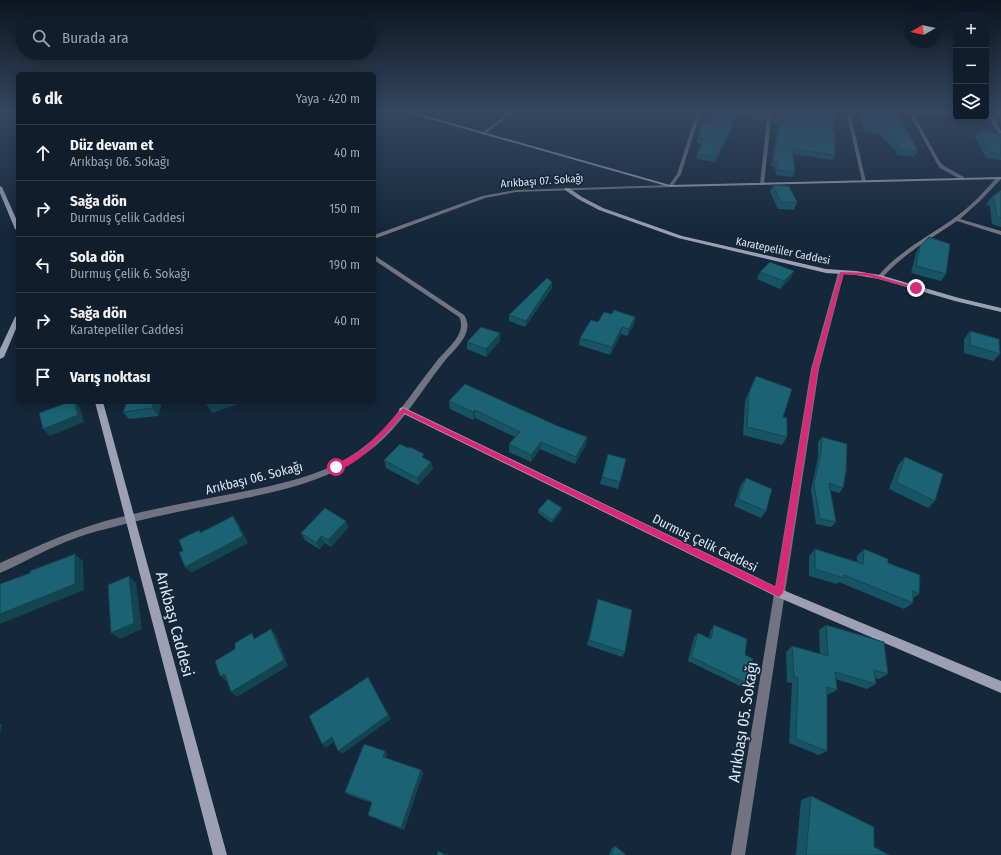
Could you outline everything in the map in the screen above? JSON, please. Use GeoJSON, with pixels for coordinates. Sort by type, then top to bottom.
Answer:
{"type":"FeatureCollection","features":[{"type":"Feature","properties":{"kind":"street"},"geometry":{"type":"LineString","coordinates":[[544,151],[670,186],[1000,178]]}},
{"type":"Feature","properties":{"kind":"street"},"geometry":{"type":"LineString","coordinates":[[670,186],[679,174],[686,151]]}},
{"type":"Feature","properties":{"kind":"street"},"geometry":{"type":"LineString","coordinates":[[762,184],[766,151]]}},
{"type":"Feature","properties":{"kind":"street"},"geometry":{"type":"LineString","coordinates":[[857,151],[864,181]]}},
{"type":"Feature","properties":{"kind":"street"},"geometry":{"type":"LineString","coordinates":[[932,151],[942,167],[962,178]]}},
{"type":"Feature","properties":{"kind":"street"},"geometry":{"type":"LineString","coordinates":[[880,277],[904,252],[956,219],[1000,178]]}},
{"type":"Feature","properties":{"kind":"street","name":"Arıkbaşı 07. Sokağı"},"geometry":{"type":"LineString","coordinates":[[376,236],[484,197],[502,193],[567,189],[670,186]]}},
{"type":"Feature","properties":{"kind":"street"},"geometry":{"type":"LineString","coordinates":[[0,187],[16,224]]}},
{"type":"Feature","properties":{"kind":"street","name":"Karatepeliler Caddesi"},"geometry":{"type":"LineString","coordinates":[[567,189],[601,209],[669,234],[746,254],[826,271],[856,273],[880,277],[957,300],[1001,310]]}},
{"type":"Feature","properties":{"kind":"street"},"geometry":{"type":"LineString","coordinates":[[956,219],[1001,233]]}},
{"type":"Feature","properties":{"kind":"street","name":"Arıkbaşı 06. Sokağı"},"geometry":{"type":"LineString","coordinates":[[0,568],[84,531],[131,518],[295,483],[350,461],[365,450],[380,437],[403,410],[464,330],[465,320],[462,316],[376,258]]}},
{"type":"Feature","properties":{"kind":"street","name":"Arıkbaşı 05. Sokağı"},"geometry":{"type":"LineString","coordinates":[[738,855],[815,369],[841,273]]}},
{"type":"Feature","properties":{"kind":"street"},"geometry":{"type":"LineString","coordinates":[[0,357],[16,321]]}},
{"type":"Feature","properties":{"kind":"street","name":"Arıkbaşı Caddesi"},"geometry":{"type":"LineString","coordinates":[[101,404],[220,855]]}},
{"type":"Feature","properties":{"kind":"street","name":"Durmuş Çelik Caddesi"},"geometry":{"type":"LineString","coordinates":[[403,410],[779,593],[1001,687]]}},
{"type":"Feature","properties":{"kind":"building"},"geometry":{"type":"Polygon","coordinates":[[[698,151],[719,151],[716,157],[697,154],[698,151]]]}},
{"type":"Feature","properties":{"kind":"building"},"geometry":{"type":"Polygon","coordinates":[[[775,151],[792,151],[795,172],[778,170],[777,162],[773,161],[775,151]]]}},
{"type":"Feature","properties":{"kind":"building"},"geometry":{"type":"Polygon","coordinates":[[[806,151],[835,151],[835,155],[806,151]]]}},
{"type":"Feature","properties":{"kind":"building"},"geometry":{"type":"Polygon","coordinates":[[[989,151],[1001,151],[1001,154],[989,151]]]}},
{"type":"Feature","properties":{"kind":"building"},"geometry":{"type":"Polygon","coordinates":[[[773,185],[789,186],[797,202],[781,202],[773,185]]]}},
{"type":"Feature","properties":{"kind":"building"},"geometry":{"type":"Polygon","coordinates":[[[1001,190],[1001,218],[997,217],[994,199],[991,198],[1001,190]]]}},
{"type":"Feature","properties":{"kind":"building"},"geometry":{"type":"Polygon","coordinates":[[[929,237],[950,244],[946,274],[916,266],[920,246],[929,237]]]}},
{"type":"Feature","properties":{"kind":"building"},"geometry":{"type":"Polygon","coordinates":[[[770,262],[794,271],[784,281],[760,272],[770,262]]]}},
{"type":"Feature","properties":{"kind":"building"},"geometry":{"type":"Polygon","coordinates":[[[547,278],[552,282],[526,321],[509,315],[547,278]]]}},
{"type":"Feature","properties":{"kind":"building"},"geometry":{"type":"Polygon","coordinates":[[[614,310],[635,317],[629,329],[622,327],[612,347],[580,338],[591,320],[598,322],[604,312],[612,314],[614,310]]]}},
{"type":"Feature","properties":{"kind":"building"},"geometry":{"type":"Polygon","coordinates":[[[481,327],[500,333],[486,349],[467,342],[481,327]]]}},
{"type":"Feature","properties":{"kind":"building"},"geometry":{"type":"Polygon","coordinates":[[[970,331],[999,339],[1000,354],[970,345],[970,331]]]}},
{"type":"Feature","properties":{"kind":"building"},"geometry":{"type":"Polygon","coordinates":[[[756,376],[792,389],[783,417],[787,418],[787,437],[747,427],[749,393],[756,376]]]}},
{"type":"Feature","properties":{"kind":"building"},"geometry":{"type":"Polygon","coordinates":[[[465,384],[560,427],[587,437],[576,457],[541,442],[531,455],[509,444],[520,432],[475,410],[473,412],[449,401],[465,384]]]}},
{"type":"Feature","properties":{"kind":"building"},"geometry":{"type":"Polygon","coordinates":[[[64,404],[75,404],[78,415],[43,429],[39,413],[64,404]]]}},
{"type":"Feature","properties":{"kind":"building"},"geometry":{"type":"Polygon","coordinates":[[[126,404],[153,404],[152,408],[123,412],[126,404]]]}},
{"type":"Feature","properties":{"kind":"building"},"geometry":{"type":"Polygon","coordinates":[[[822,437],[847,444],[846,471],[843,488],[829,483],[836,522],[820,519],[814,484],[821,452],[822,437]]]}},
{"type":"Feature","properties":{"kind":"building"},"geometry":{"type":"Polygon","coordinates":[[[400,444],[424,454],[422,457],[431,462],[417,478],[384,460],[400,444]]]}},
{"type":"Feature","properties":{"kind":"building"},"geometry":{"type":"Polygon","coordinates":[[[608,454],[626,459],[620,482],[602,477],[608,454]]]}},
{"type":"Feature","properties":{"kind":"building"},"geometry":{"type":"Polygon","coordinates":[[[905,457],[943,474],[935,501],[896,482],[905,457]]]}},
{"type":"Feature","properties":{"kind":"building"},"geometry":{"type":"Polygon","coordinates":[[[746,478],[772,489],[766,511],[738,499],[746,478]]]}},
{"type":"Feature","properties":{"kind":"building"},"geometry":{"type":"Polygon","coordinates":[[[548,499],[562,508],[552,520],[538,510],[548,499]]]}},
{"type":"Feature","properties":{"kind":"building"},"geometry":{"type":"Polygon","coordinates":[[[325,508],[346,521],[328,540],[321,536],[316,543],[301,533],[325,508]]]}},
{"type":"Feature","properties":{"kind":"building"},"geometry":{"type":"Polygon","coordinates":[[[233,516],[243,536],[185,567],[179,552],[183,551],[179,540],[199,530],[200,533],[233,516]]]}},
{"type":"Feature","properties":{"kind":"building"},"geometry":{"type":"Polygon","coordinates":[[[815,549],[863,564],[864,549],[888,559],[888,563],[920,575],[919,594],[913,591],[913,603],[844,575],[844,578],[815,569],[815,549]]]}},
{"type":"Feature","properties":{"kind":"building"},"geometry":{"type":"Polygon","coordinates":[[[75,554],[75,584],[0,614],[0,584],[75,554]]]}},
{"type":"Feature","properties":{"kind":"building"},"geometry":{"type":"Polygon","coordinates":[[[129,576],[134,623],[111,633],[108,585],[129,576]]]}},
{"type":"Feature","properties":{"kind":"building"},"geometry":{"type":"Polygon","coordinates":[[[598,599],[632,610],[625,652],[589,640],[598,599]]]}},
{"type":"Feature","properties":{"kind":"building"},"geometry":{"type":"Polygon","coordinates":[[[714,625],[747,639],[745,655],[753,659],[748,684],[691,657],[698,633],[711,639],[714,625]]]}},
{"type":"Feature","properties":{"kind":"building"},"geometry":{"type":"Polygon","coordinates":[[[826,625],[884,642],[888,674],[874,670],[876,684],[835,672],[837,690],[827,687],[827,751],[796,739],[798,678],[794,677],[792,646],[828,656],[826,625]]]}},
{"type":"Feature","properties":{"kind":"building"},"geometry":{"type":"Polygon","coordinates":[[[271,629],[284,660],[231,692],[225,674],[220,676],[215,661],[235,649],[235,643],[252,633],[254,639],[271,629]]]}},
{"type":"Feature","properties":{"kind":"building"},"geometry":{"type":"Polygon","coordinates":[[[368,677],[388,715],[338,751],[332,737],[322,744],[309,716],[368,677]]]}},
{"type":"Feature","properties":{"kind":"building"},"geometry":{"type":"Polygon","coordinates":[[[364,744],[385,751],[383,757],[421,770],[401,828],[368,815],[372,802],[345,792],[364,744]]]}},
{"type":"Feature","properties":{"kind":"building"},"geometry":{"type":"Polygon","coordinates":[[[811,796],[874,827],[874,847],[889,855],[806,855],[811,796]]]}},
{"type":"Feature","properties":{"kind":"building"},"geometry":{"type":"Polygon","coordinates":[[[615,846],[626,855],[611,855],[615,846]]]}},
{"type":"Feature","properties":{"kind":"building"},"geometry":{"type":"Polygon","coordinates":[[[438,851],[446,855],[437,855],[438,851]]]}},
{"type":"Feature","properties":{"kind":"route"},"geometry":{"type":"LineString","coordinates":[[336,467],[350,461],[365,450],[380,437],[403,410],[779,593],[815,369],[841,273],[868,274],[916,288]]}}]}
